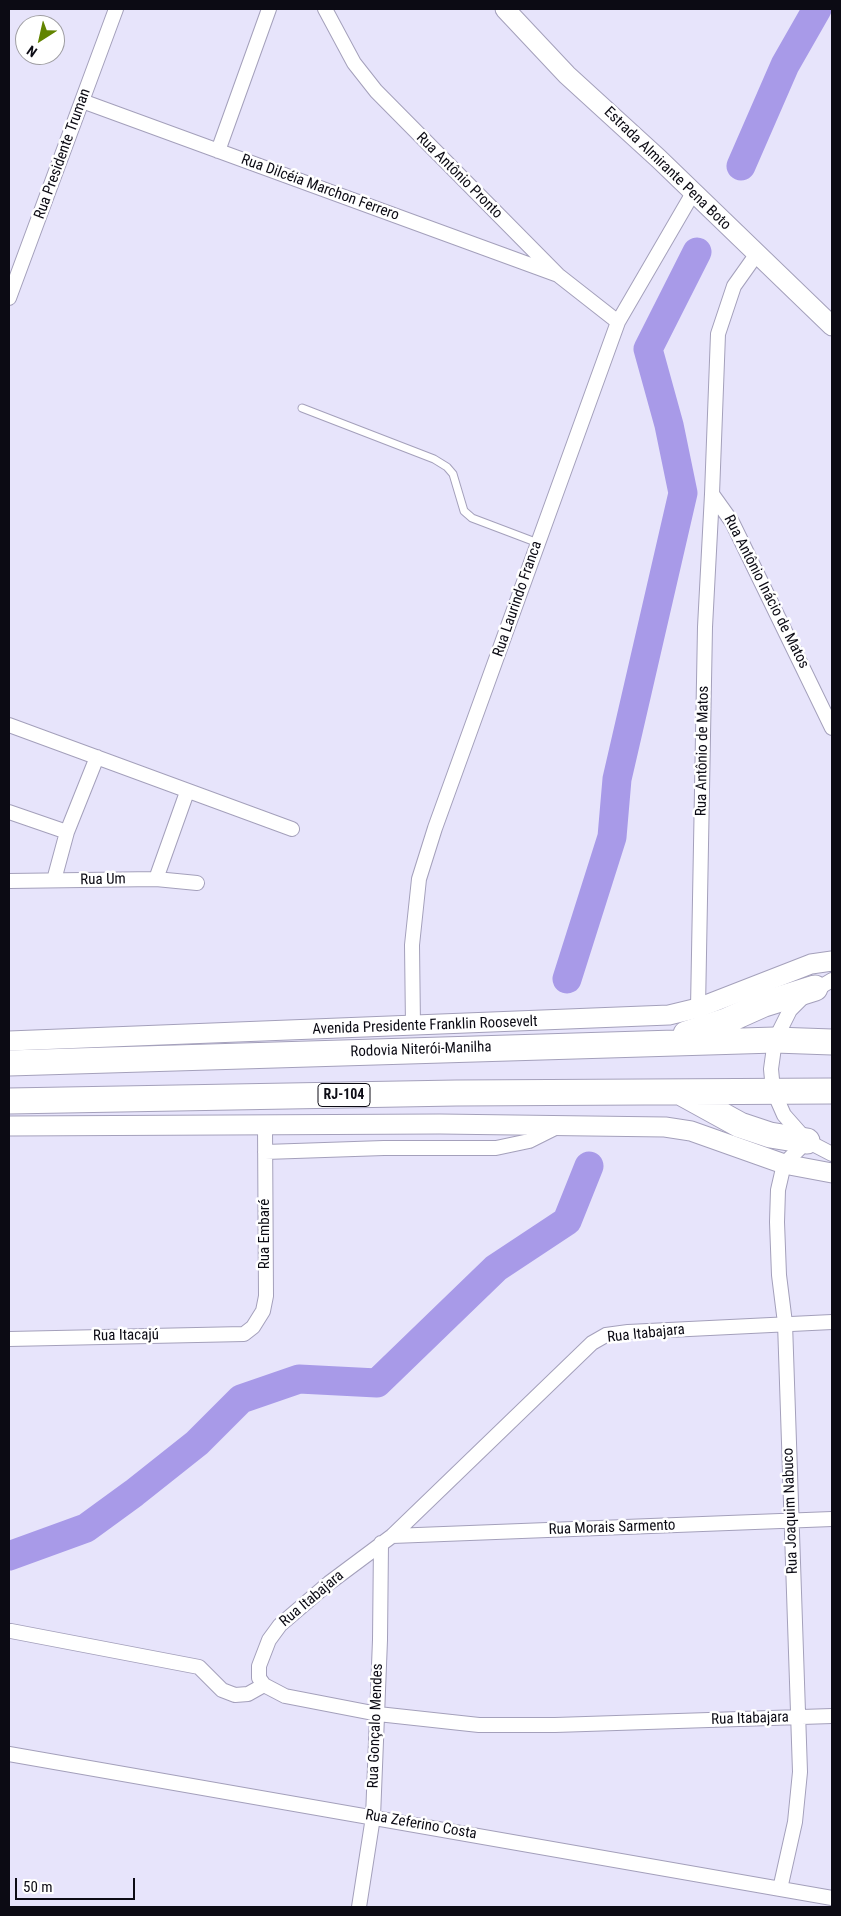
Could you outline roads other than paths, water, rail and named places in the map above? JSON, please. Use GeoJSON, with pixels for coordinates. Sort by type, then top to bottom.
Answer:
{"type":"FeatureCollection","features":[{"type":"Feature","properties":{"kind":"highway"},"geometry":{"type":"LineString","coordinates":[[657,1043],[726,1021],[764,1004],[824,984]]}},
{"type":"Feature","properties":{"kind":"highway","name":"Rodovia Niterói-Manilha"},"geometry":{"type":"LineString","coordinates":[[9,1063],[657,1043],[775,1040],[832,1042]]}},
{"type":"Feature","properties":{"kind":"highway","name":"RJ-104"},"geometry":{"type":"LineString","coordinates":[[9,1101],[456,1093],[832,1091]]}},
{"type":"Feature","properties":{"kind":"highway"},"geometry":{"type":"LineString","coordinates":[[680,1092],[740,1125],[770,1135],[807,1141]]}},
{"type":"Feature","properties":{"kind":"street","name":"Rua Presidente Truman"},"geometry":{"type":"LineString","coordinates":[[9,298],[116,9]]}},
{"type":"Feature","properties":{"kind":"street"},"geometry":{"type":"LineString","coordinates":[[218,151],[269,9]]}},
{"type":"Feature","properties":{"kind":"street","name":"Rua Antônio Pronto"},"geometry":{"type":"LineString","coordinates":[[325,9],[354,63],[376,91],[558,275],[618,322]]}},
{"type":"Feature","properties":{"kind":"street","name":"Estrada Almirante Pena Boto"},"geometry":{"type":"LineString","coordinates":[[505,9],[567,75],[832,326]]}},
{"type":"Feature","properties":{"kind":"street","name":"Rua Dilcéia Marchon Ferrero"},"geometry":{"type":"LineString","coordinates":[[82,101],[558,275]]}},
{"type":"Feature","properties":{"kind":"street","name":"Rua Laurindo Franca"},"geometry":{"type":"LineString","coordinates":[[412,1026],[412,945],[419,879],[618,322],[693,193]]}},
{"type":"Feature","properties":{"kind":"street"},"geometry":{"type":"LineString","coordinates":[[712,494],[718,334],[734,286],[756,255]]}},
{"type":"Feature","properties":{"kind":"street","name":"Rua Antônio Inácio de Matos"},"geometry":{"type":"LineString","coordinates":[[712,494],[736,530],[832,728]]}},
{"type":"Feature","properties":{"kind":"street","name":"Rua Antônio de Matos"},"geometry":{"type":"LineString","coordinates":[[698,1008],[705,627],[712,494]]}},
{"type":"Feature","properties":{"kind":"street"},"geometry":{"type":"LineString","coordinates":[[9,724],[292,830]]}},
{"type":"Feature","properties":{"kind":"street"},"geometry":{"type":"LineString","coordinates":[[54,880],[67,832],[97,756]]}},
{"type":"Feature","properties":{"kind":"street"},"geometry":{"type":"LineString","coordinates":[[156,879],[188,792]]}},
{"type":"Feature","properties":{"kind":"street"},"geometry":{"type":"LineString","coordinates":[[9,812],[67,832]]}},
{"type":"Feature","properties":{"kind":"street","name":"Rua Um"},"geometry":{"type":"LineString","coordinates":[[9,881],[156,879],[197,883]]}},
{"type":"Feature","properties":{"kind":"street","name":"Avenida Presidente Franklin Roosevelt"},"geometry":{"type":"LineString","coordinates":[[9,1041],[631,1018],[669,1015],[698,1008],[773,977],[811,964],[832,961]]}},
{"type":"Feature","properties":{"kind":"street"},"geometry":{"type":"LineString","coordinates":[[824,984],[790,1010],[775,1040],[771,1069],[773,1090],[784,1115],[796,1131],[807,1141],[832,1154]]}},
{"type":"Feature","properties":{"kind":"street"},"geometry":{"type":"LineString","coordinates":[[265,1152],[384,1148],[496,1148],[529,1141],[560,1125]]}},
{"type":"Feature","properties":{"kind":"street"},"geometry":{"type":"LineString","coordinates":[[9,1126],[560,1125],[665,1127],[691,1131],[784,1164],[832,1173]]}},
{"type":"Feature","properties":{"kind":"street","name":"Rua Embaré"},"geometry":{"type":"LineString","coordinates":[[244,1334],[259,1321],[264,1311],[266,1296],[265,1126]]}},
{"type":"Feature","properties":{"kind":"street"},"geometry":{"type":"LineString","coordinates":[[784,1164],[807,1141]]}},
{"type":"Feature","properties":{"kind":"street","name":"Rua Joaquim Nabuco"},"geometry":{"type":"LineString","coordinates":[[780,1889],[795,1822],[798,1798],[784,1323],[779,1275],[777,1222],[778,1190],[784,1164]]}},
{"type":"Feature","properties":{"kind":"street","name":"Rua Itabajara"},"geometry":{"type":"LineString","coordinates":[[832,1322],[628,1332],[606,1335],[592,1342],[387,1540],[323,1588],[280,1625],[269,1640],[261,1658],[259,1678],[264,1685],[285,1696],[378,1714],[479,1725],[521,1726],[832,1716]]}},
{"type":"Feature","properties":{"kind":"street","name":"Rua Itacajú"},"geometry":{"type":"LineString","coordinates":[[9,1339],[244,1334]]}},
{"type":"Feature","properties":{"kind":"street","name":"Rua Morais Sarmento"},"geometry":{"type":"LineString","coordinates":[[387,1540],[832,1519]]}},
{"type":"Feature","properties":{"kind":"street","name":"Rua Gonçalo Mendes"},"geometry":{"type":"LineString","coordinates":[[360,1907],[372,1817],[387,1540]]}},
{"type":"Feature","properties":{"kind":"street"},"geometry":{"type":"LineString","coordinates":[[11,1631],[199,1667],[222,1690],[235,1695],[248,1694],[264,1685]]}},
{"type":"Feature","properties":{"kind":"street","name":"Rua Zeferino Costa"},"geometry":{"type":"LineString","coordinates":[[9,1754],[832,1898]]}},
{"type":"Feature","properties":{"kind":"lane"},"geometry":{"type":"LineString","coordinates":[[302,408],[434,459],[447,467],[453,474],[464,510],[472,518],[538,543]]}},
{"type":"Feature","properties":{"kind":"waterway"},"geometry":{"type":"LineString","coordinates":[[741,166],[785,65],[817,9]]}},
{"type":"Feature","properties":{"kind":"waterway"},"geometry":{"type":"LineString","coordinates":[[567,979],[612,837],[617,779],[683,493],[669,425],[648,349],[697,252]]}},
{"type":"Feature","properties":{"kind":"waterway"},"geometry":{"type":"LineString","coordinates":[[9,1556],[86,1528],[197,1443],[241,1399],[299,1379],[377,1383],[496,1268],[567,1221],[589,1166]]}}]}
